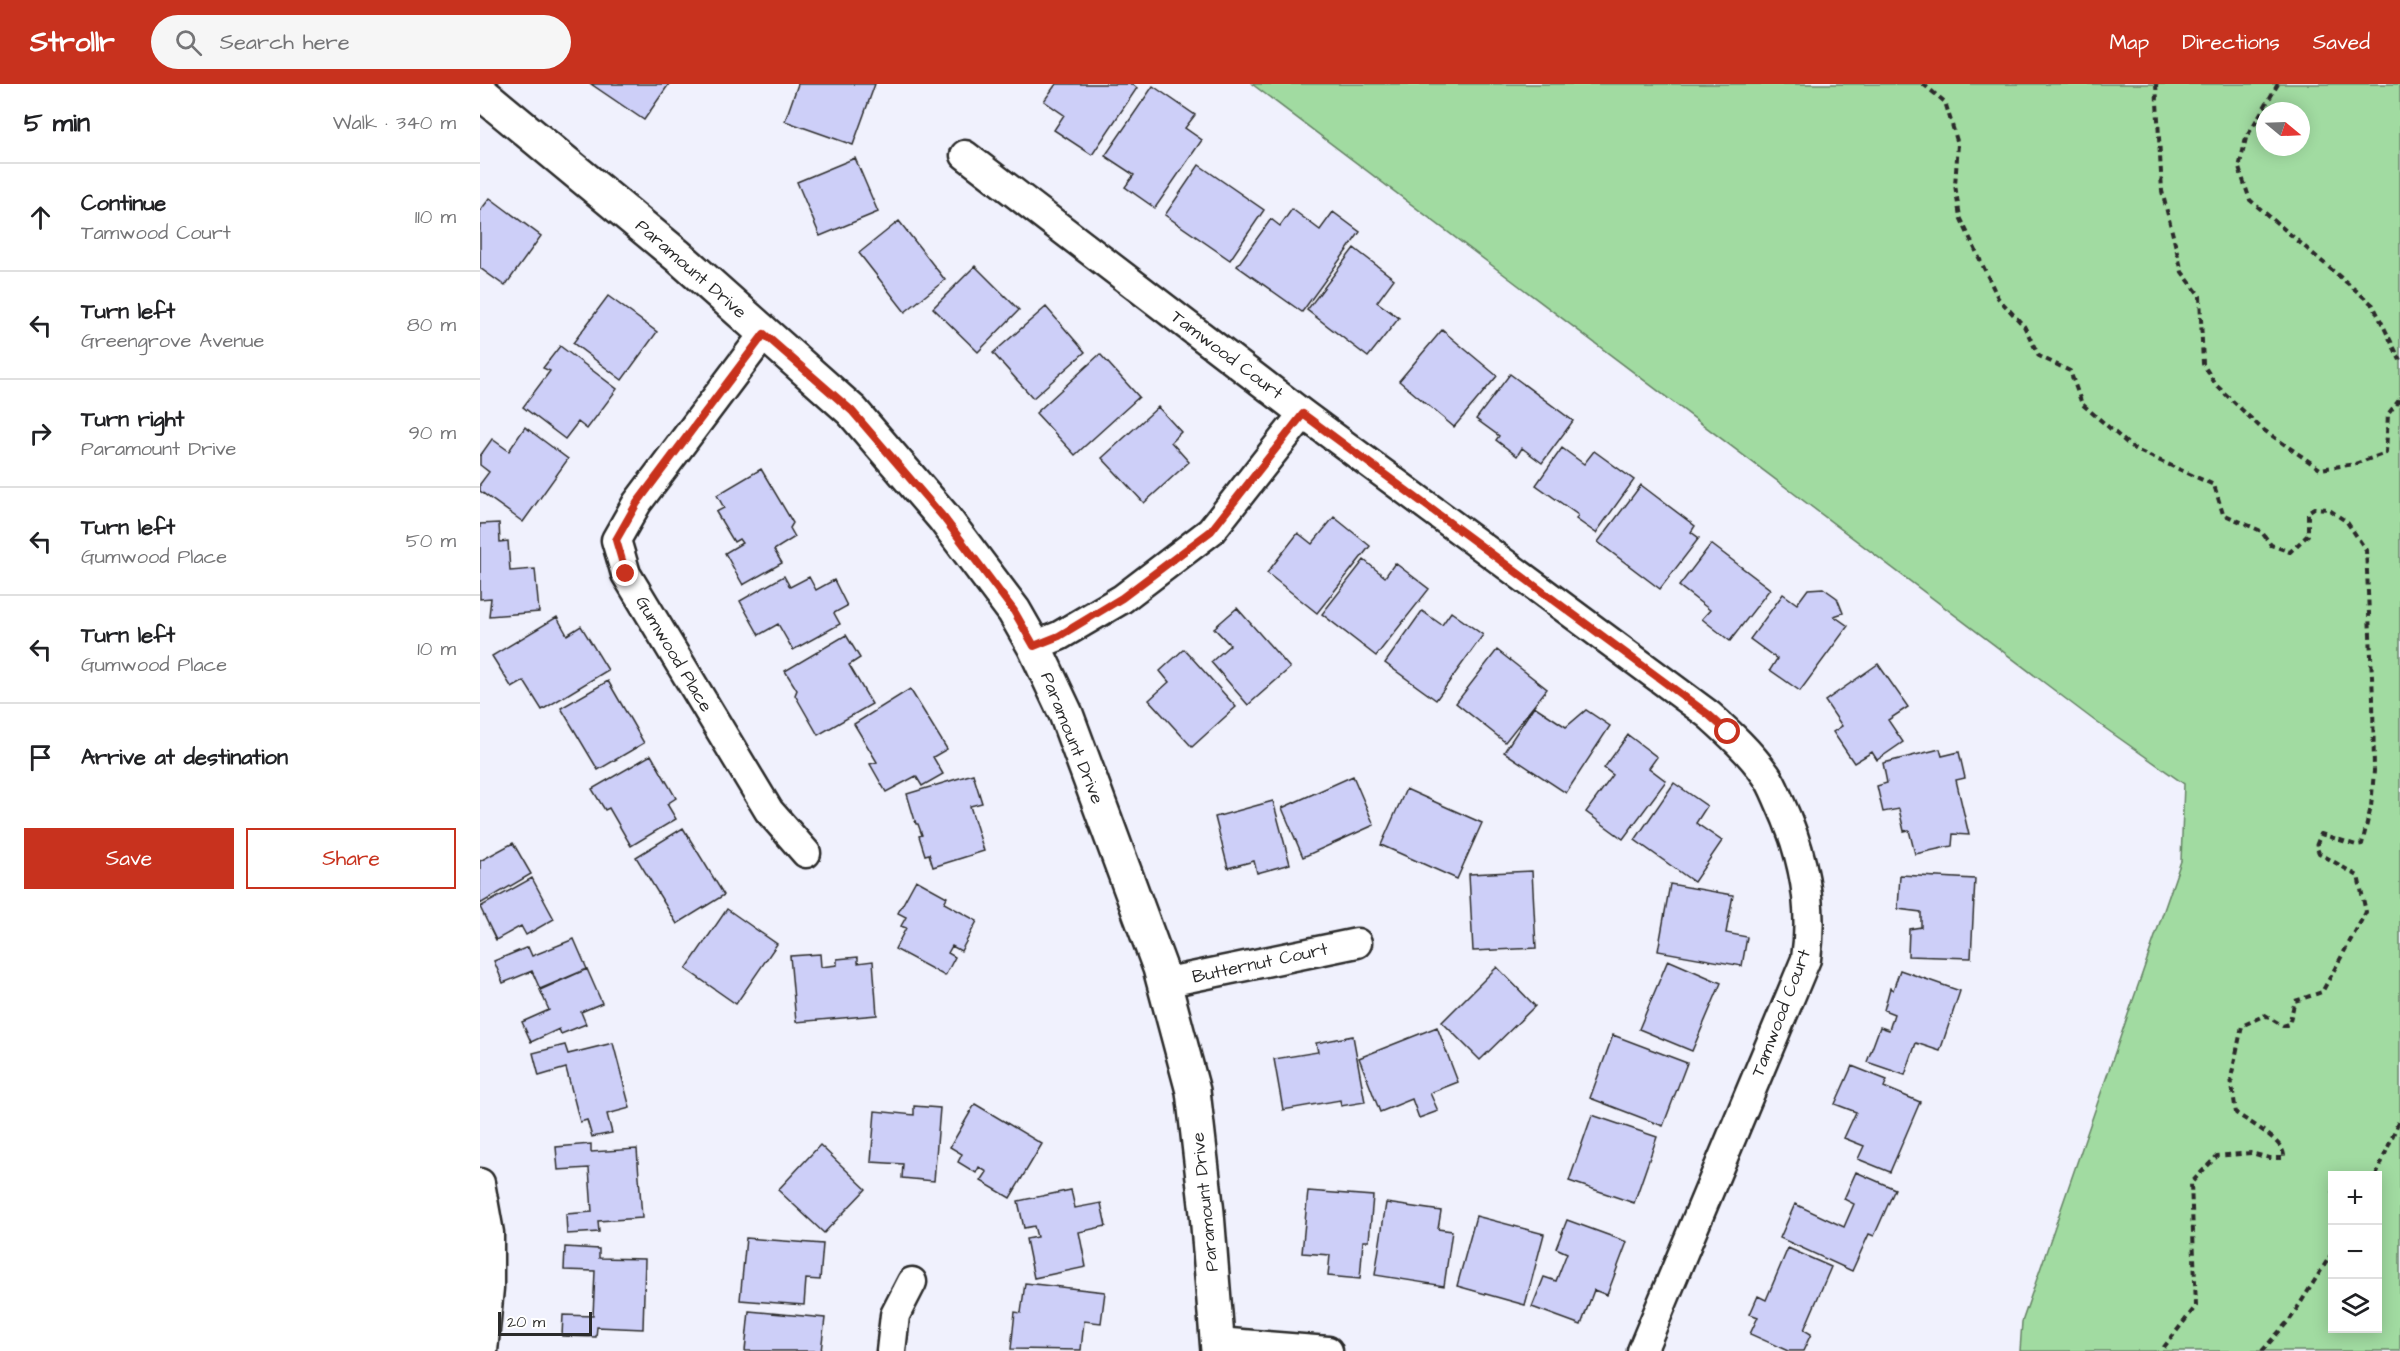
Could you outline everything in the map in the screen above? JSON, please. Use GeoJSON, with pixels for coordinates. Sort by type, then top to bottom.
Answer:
{"type":"FeatureCollection","features":[{"type":"Feature","properties":{"kind":"street","name":"Paramount Drive"},"geometry":{"type":"LineString","coordinates":[[480,92],[678,256],[852,411],[944,518],[1014,611],[1034,646],[1066,714],[1160,968],[1193,1091],[1207,1213],[1218,1346]]}},
{"type":"Feature","properties":{"kind":"street","name":"Tamwood Court"},"geometry":{"type":"LineString","coordinates":[[965,155],[1303,414],[1709,715],[1767,776],[1790,824],[1800,852],[1810,906],[1806,959],[1642,1351]]}},
{"type":"Feature","properties":{"kind":"street","name":"Gumwood Place"},"geometry":{"type":"LineString","coordinates":[[764,334],[637,503],[616,540],[626,574],[769,811],[806,853]]}},
{"type":"Feature","properties":{"kind":"street"},"geometry":{"type":"LineString","coordinates":[[1034,646],[1059,636],[1122,598],[1211,531],[1303,414]]}},
{"type":"Feature","properties":{"kind":"street","name":"Butternut Court"},"geometry":{"type":"LineString","coordinates":[[1163,983],[1357,943]]}},
{"type":"Feature","properties":{"kind":"street"},"geometry":{"type":"LineString","coordinates":[[480,1183],[489,1233],[489,1288],[483,1351]]}},
{"type":"Feature","properties":{"kind":"street"},"geometry":{"type":"LineString","coordinates":[[891,1351],[895,1315],[912,1282]]}},
{"type":"Feature","properties":{"kind":"street"},"geometry":{"type":"LineString","coordinates":[[1218,1346],[1328,1351]]}},
{"type":"Feature","properties":{"kind":"path"},"geometry":{"type":"LineString","coordinates":[[1923,84],[1945,102],[1958,144],[1955,185],[1960,217],[1998,298],[2024,326],[2039,356],[2070,371],[2082,404],[2134,449],[2214,485],[2223,514],[2261,531],[2271,545],[2290,552],[2308,535],[2308,512],[2314,508],[2328,509],[2348,522],[2366,550],[2373,698],[2374,771],[2371,807],[2362,844],[2321,834],[2316,846],[2319,854],[2358,876],[2366,912],[2322,992],[2295,1001],[2289,1024],[2283,1026],[2265,1015],[2242,1026],[2231,1078],[2236,1113],[2280,1144],[2285,1152],[2284,1158],[2270,1158],[2251,1153],[2217,1156],[2192,1183],[2196,1306],[2161,1351]]}},
{"type":"Feature","properties":{"kind":"path"},"geometry":{"type":"LineString","coordinates":[[2157,84],[2162,191],[2182,272],[2200,296],[2203,364],[2216,385],[2261,428],[2320,469],[2355,464],[2386,453],[2388,414],[2400,399]]}},
{"type":"Feature","properties":{"kind":"path"},"geometry":{"type":"LineString","coordinates":[[2278,84],[2246,138],[2239,168],[2250,200],[2373,305],[2400,360]]}},
{"type":"Feature","properties":{"kind":"path"},"geometry":{"type":"LineString","coordinates":[[2378,1171],[2400,1118]]}},
{"type":"Feature","properties":{"kind":"path"},"geometry":{"type":"LineString","coordinates":[[2262,1351],[2291,1318],[2328,1259]]}},
{"type":"Feature","properties":{"kind":"green space"},"geometry":{"type":"Polygon","coordinates":[[[1252,84],[2400,84],[2400,1351],[2020,1351],[2022,1322],[2181,861],[2184,784],[2095,721],[1252,84]]]}},
{"type":"Feature","properties":{"kind":"building"},"geometry":{"type":"Polygon","coordinates":[[[591,84],[669,84],[644,120],[591,84]]]}},
{"type":"Feature","properties":{"kind":"building"},"geometry":{"type":"Polygon","coordinates":[[[798,84],[875,84],[853,145],[785,121],[798,84]]]}},
{"type":"Feature","properties":{"kind":"building"},"geometry":{"type":"Polygon","coordinates":[[[1056,84],[1132,84],[1137,88],[1092,155],[1054,130],[1064,115],[1044,101],[1056,84]]]}},
{"type":"Feature","properties":{"kind":"building"},"geometry":{"type":"Polygon","coordinates":[[[1153,86],[1195,115],[1185,128],[1202,140],[1155,208],[1125,187],[1134,175],[1105,156],[1153,86]]]}},
{"type":"Feature","properties":{"kind":"building"},"geometry":{"type":"Polygon","coordinates":[[[855,158],[878,212],[820,236],[797,182],[855,158]]]}},
{"type":"Feature","properties":{"kind":"building"},"geometry":{"type":"Polygon","coordinates":[[[1199,165],[1264,210],[1230,260],[1165,215],[1199,165]]]}},
{"type":"Feature","properties":{"kind":"building"},"geometry":{"type":"Polygon","coordinates":[[[490,198],[541,236],[505,286],[480,268],[480,211],[490,198]]]}},
{"type":"Feature","properties":{"kind":"building"},"geometry":{"type":"Polygon","coordinates":[[[1292,209],[1320,230],[1333,212],[1360,232],[1302,312],[1237,266],[1271,219],[1280,226],[1292,209]]]}},
{"type":"Feature","properties":{"kind":"building"},"geometry":{"type":"Polygon","coordinates":[[[899,221],[945,280],[905,312],[859,253],[899,221]]]}},
{"type":"Feature","properties":{"kind":"building"},"geometry":{"type":"Polygon","coordinates":[[[1354,248],[1394,279],[1377,302],[1399,318],[1368,357],[1307,310],[1354,248]]]}},
{"type":"Feature","properties":{"kind":"building"},"geometry":{"type":"Polygon","coordinates":[[[975,266],[1019,310],[978,352],[933,308],[975,266]]]}},
{"type":"Feature","properties":{"kind":"building"},"geometry":{"type":"Polygon","coordinates":[[[608,296],[657,332],[622,380],[573,343],[608,296]]]}},
{"type":"Feature","properties":{"kind":"building"},"geometry":{"type":"Polygon","coordinates":[[[1046,307],[1085,352],[1033,398],[993,353],[1046,307]]]}},
{"type":"Feature","properties":{"kind":"building"},"geometry":{"type":"Polygon","coordinates":[[[1442,330],[1497,376],[1454,427],[1399,381],[1442,330]]]}},
{"type":"Feature","properties":{"kind":"building"},"geometry":{"type":"Polygon","coordinates":[[[560,346],[617,389],[587,429],[578,422],[565,439],[523,407],[550,371],[543,368],[560,346]]]}},
{"type":"Feature","properties":{"kind":"building"},"geometry":{"type":"Polygon","coordinates":[[[1100,354],[1139,397],[1075,455],[1036,413],[1100,354]]]}},
{"type":"Feature","properties":{"kind":"building"},"geometry":{"type":"Polygon","coordinates":[[[1510,374],[1573,421],[1542,463],[1522,448],[1517,456],[1496,440],[1499,436],[1476,419],[1510,374]]]}},
{"type":"Feature","properties":{"kind":"building"},"geometry":{"type":"Polygon","coordinates":[[[1158,407],[1181,432],[1171,442],[1189,462],[1144,503],[1102,458],[1158,407]]]}},
{"type":"Feature","properties":{"kind":"building"},"geometry":{"type":"Polygon","coordinates":[[[525,427],[568,459],[523,522],[480,491],[480,484],[489,472],[480,465],[480,456],[492,439],[509,451],[525,427]]]}},
{"type":"Feature","properties":{"kind":"building"},"geometry":{"type":"Polygon","coordinates":[[[1562,448],[1584,464],[1594,451],[1634,480],[1596,533],[1576,519],[1578,515],[1536,485],[1562,448]]]}},
{"type":"Feature","properties":{"kind":"building"},"geometry":{"type":"Polygon","coordinates":[[[761,469],[793,523],[790,528],[795,537],[774,550],[782,563],[743,585],[725,553],[742,543],[739,539],[734,542],[716,512],[724,508],[717,495],[761,469]]]}},
{"type":"Feature","properties":{"kind":"building"},"geometry":{"type":"Polygon","coordinates":[[[1641,485],[1695,526],[1691,532],[1699,538],[1660,589],[1598,542],[1641,485]]]}},
{"type":"Feature","properties":{"kind":"building"},"geometry":{"type":"Polygon","coordinates":[[[1334,517],[1370,546],[1317,613],[1267,573],[1298,533],[1312,544],[1334,517]]]}},
{"type":"Feature","properties":{"kind":"building"},"geometry":{"type":"Polygon","coordinates":[[[499,523],[500,542],[508,541],[510,571],[535,569],[539,612],[489,616],[491,598],[480,599],[480,524],[499,523]]]}},
{"type":"Feature","properties":{"kind":"building"},"geometry":{"type":"Polygon","coordinates":[[[1711,544],[1770,589],[1730,641],[1702,619],[1710,610],[1679,586],[1711,544]]]}},
{"type":"Feature","properties":{"kind":"building"},"geometry":{"type":"Polygon","coordinates":[[[1364,560],[1385,577],[1395,563],[1429,589],[1376,656],[1322,614],[1364,560]]]}},
{"type":"Feature","properties":{"kind":"building"},"geometry":{"type":"Polygon","coordinates":[[[784,576],[790,587],[809,577],[816,590],[834,580],[847,606],[834,613],[840,624],[793,650],[778,624],[759,635],[740,601],[784,576]]]}},
{"type":"Feature","properties":{"kind":"building"},"geometry":{"type":"Polygon","coordinates":[[[1823,588],[1837,598],[1843,613],[1834,616],[1848,626],[1800,691],[1770,670],[1777,659],[1750,639],[1783,594],[1797,604],[1808,589],[1823,588]]]}},
{"type":"Feature","properties":{"kind":"building"},"geometry":{"type":"Polygon","coordinates":[[[1237,608],[1290,668],[1248,705],[1211,662],[1230,645],[1214,628],[1237,608]]]}},
{"type":"Feature","properties":{"kind":"building"},"geometry":{"type":"Polygon","coordinates":[[[1422,611],[1442,625],[1451,612],[1483,635],[1436,700],[1385,663],[1422,611]]]}},
{"type":"Feature","properties":{"kind":"building"},"geometry":{"type":"Polygon","coordinates":[[[557,617],[567,635],[581,626],[608,670],[542,710],[524,681],[512,688],[492,656],[557,617]]]}},
{"type":"Feature","properties":{"kind":"building"},"geometry":{"type":"Polygon","coordinates":[[[846,635],[860,658],[849,665],[872,704],[818,735],[795,695],[797,690],[785,671],[846,635]]]}},
{"type":"Feature","properties":{"kind":"building"},"geometry":{"type":"Polygon","coordinates":[[[1184,649],[1236,707],[1192,747],[1149,700],[1169,682],[1160,671],[1184,649]]]}},
{"type":"Feature","properties":{"kind":"building"},"geometry":{"type":"Polygon","coordinates":[[[1497,650],[1547,689],[1505,742],[1456,703],[1497,650]]]}},
{"type":"Feature","properties":{"kind":"building"},"geometry":{"type":"Polygon","coordinates":[[[1878,664],[1908,707],[1888,720],[1903,742],[1877,760],[1872,752],[1854,763],[1833,732],[1842,726],[1825,701],[1878,664]]]}},
{"type":"Feature","properties":{"kind":"building"},"geometry":{"type":"Polygon","coordinates":[[[608,681],[644,743],[598,770],[561,708],[608,681]]]}},
{"type":"Feature","properties":{"kind":"building"},"geometry":{"type":"Polygon","coordinates":[[[910,689],[947,749],[933,757],[943,774],[922,786],[916,776],[886,792],[870,764],[877,762],[854,724],[910,689]]]}},
{"type":"Feature","properties":{"kind":"building"},"geometry":{"type":"Polygon","coordinates":[[[1534,706],[1566,727],[1586,710],[1610,726],[1566,793],[1504,752],[1534,706]]]}},
{"type":"Feature","properties":{"kind":"building"},"geometry":{"type":"Polygon","coordinates":[[[1628,735],[1657,757],[1649,768],[1666,781],[1623,839],[1586,812],[1613,775],[1604,768],[1628,735]]]}},
{"type":"Feature","properties":{"kind":"building"},"geometry":{"type":"Polygon","coordinates":[[[1940,749],[1942,756],[1959,752],[1965,778],[1956,780],[1969,835],[1953,834],[1952,846],[1915,854],[1909,830],[1904,831],[1899,809],[1883,812],[1877,786],[1887,783],[1883,763],[1940,749]]]}},
{"type":"Feature","properties":{"kind":"building"},"geometry":{"type":"Polygon","coordinates":[[[651,755],[676,798],[667,804],[676,819],[631,846],[609,808],[605,810],[592,789],[651,755]]]}},
{"type":"Feature","properties":{"kind":"building"},"geometry":{"type":"Polygon","coordinates":[[[973,774],[982,803],[970,806],[984,851],[933,867],[929,854],[925,855],[919,836],[922,835],[916,824],[907,794],[973,774]]]}},
{"type":"Feature","properties":{"kind":"building"},"geometry":{"type":"Polygon","coordinates":[[[1353,776],[1374,825],[1303,857],[1282,808],[1353,776]]]}},
{"type":"Feature","properties":{"kind":"building"},"geometry":{"type":"Polygon","coordinates":[[[1674,783],[1707,806],[1696,823],[1722,841],[1694,882],[1635,840],[1674,783]]]}},
{"type":"Feature","properties":{"kind":"building"},"geometry":{"type":"Polygon","coordinates":[[[1406,789],[1482,823],[1457,879],[1381,845],[1406,789]]]}},
{"type":"Feature","properties":{"kind":"building"},"geometry":{"type":"Polygon","coordinates":[[[1273,801],[1290,864],[1257,873],[1254,861],[1228,868],[1215,817],[1273,801]]]}},
{"type":"Feature","properties":{"kind":"building"},"geometry":{"type":"Polygon","coordinates":[[[683,828],[724,895],[677,924],[636,857],[683,828]]]}},
{"type":"Feature","properties":{"kind":"building"},"geometry":{"type":"Polygon","coordinates":[[[513,843],[531,874],[480,904],[480,861],[513,843]]]}},
{"type":"Feature","properties":{"kind":"building"},"geometry":{"type":"Polygon","coordinates":[[[1532,871],[1536,948],[1473,951],[1469,874],[1532,871]]]}},
{"type":"Feature","properties":{"kind":"building"},"geometry":{"type":"Polygon","coordinates":[[[1900,875],[1975,879],[1971,958],[1908,956],[1909,929],[1921,927],[1921,912],[1898,909],[1900,875]]]}},
{"type":"Feature","properties":{"kind":"building"},"geometry":{"type":"Polygon","coordinates":[[[532,878],[554,919],[526,935],[521,926],[496,940],[480,907],[532,878]]]}},
{"type":"Feature","properties":{"kind":"building"},"geometry":{"type":"Polygon","coordinates":[[[916,880],[947,897],[944,903],[977,921],[961,951],[952,946],[948,953],[955,957],[945,976],[895,949],[906,928],[901,926],[906,917],[898,913],[916,880]]]}},
{"type":"Feature","properties":{"kind":"building"},"geometry":{"type":"Polygon","coordinates":[[[1670,884],[1733,895],[1726,933],[1747,937],[1742,966],[1658,951],[1670,884]]]}},
{"type":"Feature","properties":{"kind":"building"},"geometry":{"type":"Polygon","coordinates":[[[727,909],[777,944],[736,1004],[686,969],[727,909]]]}},
{"type":"Feature","properties":{"kind":"building"},"geometry":{"type":"Polygon","coordinates":[[[574,939],[587,969],[540,989],[532,971],[503,983],[494,961],[528,947],[532,956],[574,939]]]}},
{"type":"Feature","properties":{"kind":"building"},"geometry":{"type":"Polygon","coordinates":[[[820,954],[821,967],[837,965],[837,959],[858,957],[858,963],[873,961],[877,1015],[796,1022],[790,956],[820,954]]]}},
{"type":"Feature","properties":{"kind":"building"},"geometry":{"type":"Polygon","coordinates":[[[1668,960],[1721,983],[1692,1051],[1639,1029],[1668,960]]]}},
{"type":"Feature","properties":{"kind":"building"},"geometry":{"type":"Polygon","coordinates":[[[1497,967],[1535,1006],[1480,1060],[1442,1022],[1497,967]]]}},
{"type":"Feature","properties":{"kind":"building"},"geometry":{"type":"Polygon","coordinates":[[[587,969],[602,1003],[581,1012],[586,1024],[561,1034],[559,1029],[531,1042],[522,1022],[549,1010],[540,990],[587,969]]]}},
{"type":"Feature","properties":{"kind":"building"},"geometry":{"type":"Polygon","coordinates":[[[1900,970],[1960,991],[1940,1051],[1916,1043],[1905,1075],[1867,1062],[1880,1027],[1889,1030],[1894,1014],[1884,1010],[1890,988],[1893,990],[1900,970]]]}},
{"type":"Feature","properties":{"kind":"building"},"geometry":{"type":"Polygon","coordinates":[[[1437,1027],[1458,1082],[1430,1093],[1438,1111],[1419,1118],[1412,1099],[1380,1112],[1359,1058],[1437,1027]]]}},
{"type":"Feature","properties":{"kind":"building"},"geometry":{"type":"Polygon","coordinates":[[[1613,1035],[1687,1063],[1663,1126],[1590,1098],[1613,1035]]]}},
{"type":"Feature","properties":{"kind":"building"},"geometry":{"type":"Polygon","coordinates":[[[1353,1036],[1365,1102],[1341,1106],[1340,1100],[1283,1110],[1274,1059],[1318,1052],[1316,1043],[1353,1036]]]}},
{"type":"Feature","properties":{"kind":"building"},"geometry":{"type":"Polygon","coordinates":[[[613,1043],[630,1108],[607,1114],[612,1133],[592,1137],[587,1120],[580,1122],[566,1068],[539,1076],[533,1053],[565,1045],[568,1054],[613,1043]]]}},
{"type":"Feature","properties":{"kind":"building"},"geometry":{"type":"Polygon","coordinates":[[[1852,1066],[1887,1080],[1884,1087],[1920,1102],[1890,1172],[1858,1159],[1864,1146],[1844,1138],[1856,1112],[1835,1104],[1852,1066]]]}},
{"type":"Feature","properties":{"kind":"building"},"geometry":{"type":"Polygon","coordinates":[[[975,1104],[1042,1144],[1010,1198],[981,1181],[987,1172],[979,1167],[976,1173],[958,1162],[962,1154],[950,1147],[975,1104]]]}},
{"type":"Feature","properties":{"kind":"building"},"geometry":{"type":"Polygon","coordinates":[[[914,1106],[940,1108],[934,1181],[902,1178],[903,1164],[871,1162],[875,1111],[914,1115],[914,1106]]]}},
{"type":"Feature","properties":{"kind":"building"},"geometry":{"type":"Polygon","coordinates":[[[1592,1115],[1657,1137],[1634,1203],[1569,1181],[1592,1115]]]}},
{"type":"Feature","properties":{"kind":"building"},"geometry":{"type":"Polygon","coordinates":[[[591,1144],[591,1152],[637,1149],[642,1218],[598,1221],[599,1232],[567,1234],[566,1214],[592,1212],[589,1168],[558,1170],[556,1147],[591,1144]]]}},
{"type":"Feature","properties":{"kind":"building"},"geometry":{"type":"Polygon","coordinates":[[[820,1145],[866,1189],[824,1233],[778,1190],[820,1145]]]}},
{"type":"Feature","properties":{"kind":"building"},"geometry":{"type":"Polygon","coordinates":[[[1856,1172],[1895,1189],[1874,1236],[1869,1234],[1852,1271],[1780,1238],[1795,1204],[1844,1227],[1854,1204],[1844,1199],[1856,1172]]]}},
{"type":"Feature","properties":{"kind":"building"},"geometry":{"type":"Polygon","coordinates":[[[1071,1190],[1075,1208],[1101,1203],[1106,1226],[1079,1232],[1086,1267],[1034,1278],[1026,1239],[1037,1237],[1034,1226],[1024,1228],[1018,1201],[1071,1190]]]}},
{"type":"Feature","properties":{"kind":"building"},"geometry":{"type":"Polygon","coordinates":[[[1308,1191],[1373,1196],[1369,1241],[1363,1241],[1360,1279],[1328,1276],[1330,1255],[1302,1253],[1308,1191]]]}},
{"type":"Feature","properties":{"kind":"building"},"geometry":{"type":"Polygon","coordinates":[[[1386,1203],[1441,1211],[1438,1229],[1452,1231],[1444,1286],[1375,1275],[1386,1203]]]}},
{"type":"Feature","properties":{"kind":"building"},"geometry":{"type":"Polygon","coordinates":[[[1476,1216],[1544,1234],[1525,1305],[1457,1286],[1476,1216]]]}},
{"type":"Feature","properties":{"kind":"building"},"geometry":{"type":"Polygon","coordinates":[[[1567,1220],[1627,1242],[1607,1295],[1594,1290],[1581,1325],[1532,1307],[1544,1277],[1556,1281],[1567,1253],[1556,1248],[1567,1220]]]}},
{"type":"Feature","properties":{"kind":"building"},"geometry":{"type":"Polygon","coordinates":[[[746,1238],[823,1244],[820,1280],[806,1279],[804,1305],[740,1300],[746,1238]]]}},
{"type":"Feature","properties":{"kind":"building"},"geometry":{"type":"Polygon","coordinates":[[[565,1247],[599,1249],[599,1258],[645,1259],[643,1329],[597,1327],[596,1337],[562,1336],[563,1315],[593,1316],[595,1271],[564,1270],[565,1247]]]}},
{"type":"Feature","properties":{"kind":"building"},"geometry":{"type":"Polygon","coordinates":[[[1788,1248],[1831,1267],[1804,1330],[1811,1334],[1803,1351],[1788,1351],[1750,1334],[1758,1317],[1750,1314],[1758,1296],[1766,1300],[1788,1248]]]}},
{"type":"Feature","properties":{"kind":"building"},"geometry":{"type":"Polygon","coordinates":[[[1025,1283],[1105,1292],[1101,1323],[1084,1321],[1081,1350],[1011,1349],[1015,1312],[1021,1313],[1025,1283]]]}},
{"type":"Feature","properties":{"kind":"building"},"geometry":{"type":"Polygon","coordinates":[[[749,1311],[825,1318],[821,1351],[745,1351],[749,1311]]]}},
{"type":"Feature","properties":{"kind":"route"},"geometry":{"type":"LineString","coordinates":[[626,574],[616,540],[637,503],[764,334],[852,411],[944,518],[1014,611],[1034,646],[1059,636],[1122,598],[1211,531],[1303,414],[1709,715],[1728,732]]}}]}
